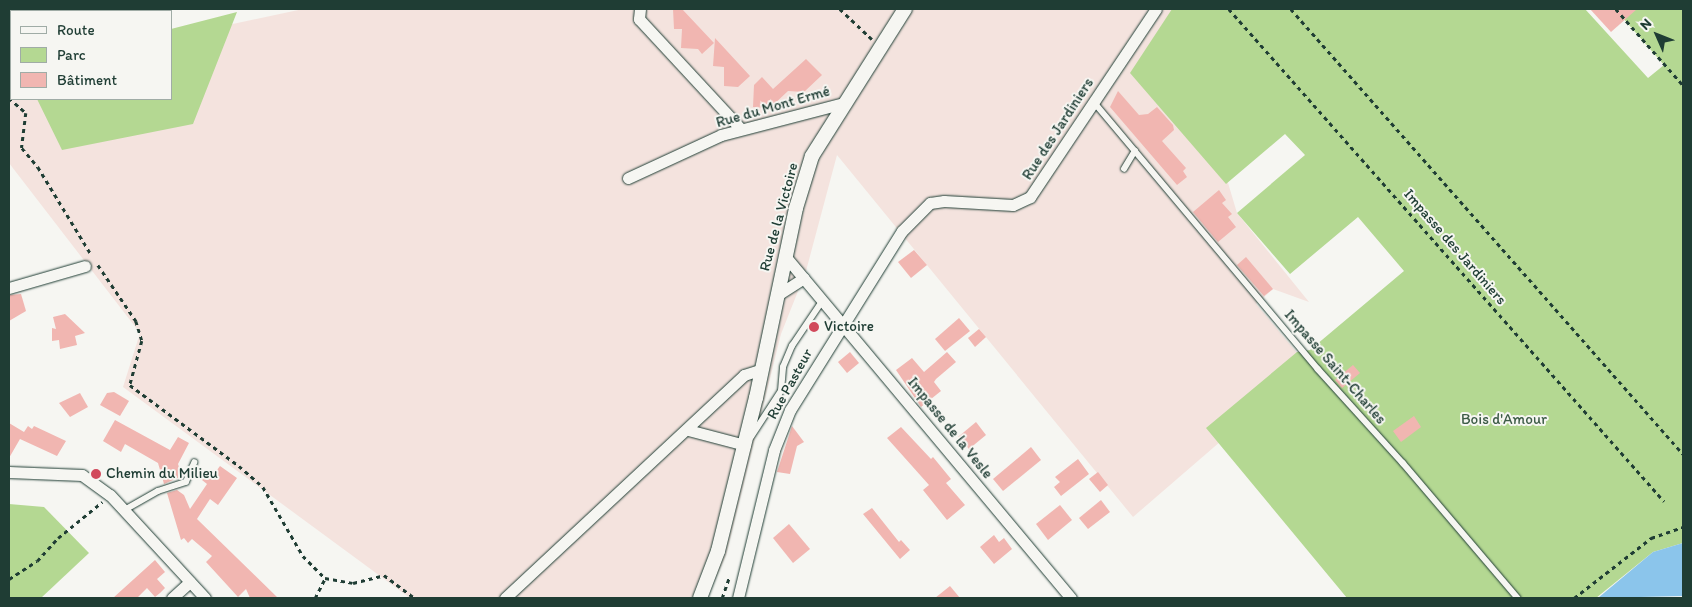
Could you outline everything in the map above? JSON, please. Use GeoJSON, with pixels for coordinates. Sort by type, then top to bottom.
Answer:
{"type":"FeatureCollection","features":[{"type":"Feature","properties":{"kind":"street"},"geometry":{"type":"LineString","coordinates":[[640,9],[639,19],[741,129]]}},
{"type":"Feature","properties":{"kind":"street","name":"Rue de la Victoire"},"geometry":{"type":"LineString","coordinates":[[700,598],[718,551],[745,445],[785,256],[812,156],[844,102],[905,9]]}},
{"type":"Feature","properties":{"kind":"street","name":"Rue des Jardiniers"},"geometry":{"type":"LineString","coordinates":[[902,231],[930,203],[944,201],[1013,205],[1030,197],[1156,9]]}},
{"type":"Feature","properties":{"kind":"street","name":"Rue du Mont Ermé"},"geometry":{"type":"LineString","coordinates":[[628,178],[722,135],[844,102]]}},
{"type":"Feature","properties":{"kind":"street","name":"Rue Pasteur"},"geometry":{"type":"LineString","coordinates":[[738,598],[774,450],[790,410],[902,231]]}},
{"type":"Feature","properties":{"kind":"street","name":"Impasse de la Vesle"},"geometry":{"type":"LineString","coordinates":[[785,256],[844,323],[1070,598]]}},
{"type":"Feature","properties":{"kind":"street"},"geometry":{"type":"LineString","coordinates":[[9,288],[85,266]]}},
{"type":"Feature","properties":{"kind":"street"},"geometry":{"type":"LineString","coordinates":[[776,296],[804,278]]}},
{"type":"Feature","properties":{"kind":"street"},"geometry":{"type":"LineString","coordinates":[[505,598],[688,430],[744,375],[762,369]]}},
{"type":"Feature","properties":{"kind":"street"},"geometry":{"type":"LineString","coordinates":[[688,430],[745,445]]}},
{"type":"Feature","properties":{"kind":"street"},"geometry":{"type":"LineString","coordinates":[[9,472],[82,475],[110,496],[205,598]]}},
{"type":"Feature","properties":{"kind":"street"},"geometry":{"type":"LineString","coordinates":[[172,598],[190,582]]}},
{"type":"Feature","properties":{"kind":"lane","name":"Impasse Saint-Charles"},"geometry":{"type":"LineString","coordinates":[[1094,102],[1318,369],[1403,463],[1518,598]]}},
{"type":"Feature","properties":{"kind":"lane"},"geometry":{"type":"LineString","coordinates":[[1124,169],[1135,151]]}},
{"type":"Feature","properties":{"kind":"lane"},"geometry":{"type":"LineString","coordinates":[[745,445],[772,409],[781,390],[783,367],[792,346],[823,299]]}},
{"type":"Feature","properties":{"kind":"lane"},"geometry":{"type":"LineString","coordinates":[[124,511],[158,491],[186,482],[194,463]]}},
{"type":"Feature","properties":{"kind":"path"},"geometry":{"type":"LineString","coordinates":[[840,9],[880,47]]}},
{"type":"Feature","properties":{"kind":"path","name":"Impasse des Jardiniers"},"geometry":{"type":"LineString","coordinates":[[1229,9],[1664,501]]}},
{"type":"Feature","properties":{"kind":"path"},"geometry":{"type":"LineString","coordinates":[[1291,9],[1683,454]]}},
{"type":"Feature","properties":{"kind":"path"},"geometry":{"type":"LineString","coordinates":[[1616,9],[1683,85]]}},
{"type":"Feature","properties":{"kind":"path"},"geometry":{"type":"LineString","coordinates":[[11,100],[26,113],[22,148],[38,167],[136,321],[142,341],[130,385],[239,466],[263,487],[303,556],[325,578],[353,583],[384,575],[414,598]]}},
{"type":"Feature","properties":{"kind":"path"},"geometry":{"type":"LineString","coordinates":[[9,579],[37,561],[58,538],[110,496]]}},
{"type":"Feature","properties":{"kind":"path"},"geometry":{"type":"LineString","coordinates":[[1574,598],[1651,538],[1683,527]]}},
{"type":"Feature","properties":{"kind":"path"},"geometry":{"type":"LineString","coordinates":[[315,598],[325,578]]}},
{"type":"Feature","properties":{"kind":"shaded area"},"geometry":{"type":"Polygon","coordinates":[[[303,9],[1176,9],[1237,213],[1309,302],[1273,289],[1256,304],[1308,366],[1133,517],[837,155],[806,271],[781,334],[726,556],[707,598],[410,598],[123,387],[140,333],[9,163],[9,71],[10,100],[172,100],[214,28],[303,9]]]}},
{"type":"Feature","properties":{"kind":"green space","name":"Bois d'Amour"},"geometry":{"type":"Polygon","coordinates":[[[1172,9],[1585,9],[1648,78],[1664,65],[1615,9],[1683,9],[1683,543],[1653,552],[1596,598],[1347,598],[1206,428],[1297,352],[1310,350],[1404,271],[1358,217],[1290,274],[1237,213],[1305,155],[1285,134],[1226,184],[1130,73],[1172,9]]]}},
{"type":"Feature","properties":{"kind":"green space"},"geometry":{"type":"Polygon","coordinates":[[[237,12],[193,124],[62,150],[37,100],[172,100],[172,29],[237,12]]]}},
{"type":"Feature","properties":{"kind":"green space"},"geometry":{"type":"Polygon","coordinates":[[[9,504],[44,507],[89,553],[41,598],[9,598],[9,504]]]}},
{"type":"Feature","properties":{"kind":"water"},"geometry":{"type":"Polygon","coordinates":[[[1683,543],[1683,596],[1598,598],[1653,552],[1683,543]]]}},
{"type":"Feature","properties":{"kind":"building"},"geometry":{"type":"Polygon","coordinates":[[[673,9],[682,9],[714,43],[702,54],[698,49],[681,48],[682,29],[674,29],[673,9]]]}},
{"type":"Feature","properties":{"kind":"building"},"geometry":{"type":"Polygon","coordinates":[[[1590,9],[1637,9],[1611,32],[1590,9]]]}},
{"type":"Feature","properties":{"kind":"building"},"geometry":{"type":"Polygon","coordinates":[[[715,38],[750,76],[738,87],[724,86],[724,67],[713,66],[715,38]]]}},
{"type":"Feature","properties":{"kind":"building"},"geometry":{"type":"Polygon","coordinates":[[[806,59],[822,75],[804,92],[788,91],[770,108],[753,107],[754,85],[762,77],[773,89],[806,59]]]}},
{"type":"Feature","properties":{"kind":"building"},"geometry":{"type":"Polygon","coordinates":[[[1118,91],[1139,115],[1148,114],[1157,107],[1173,125],[1174,130],[1162,141],[1186,168],[1183,171],[1187,177],[1177,185],[1110,107],[1118,91]]]}},
{"type":"Feature","properties":{"kind":"building"},"geometry":{"type":"Polygon","coordinates":[[[1219,190],[1226,200],[1222,203],[1232,214],[1228,217],[1236,227],[1218,242],[1193,212],[1219,190]]]}},
{"type":"Feature","properties":{"kind":"building"},"geometry":{"type":"Polygon","coordinates":[[[914,250],[927,265],[911,278],[898,262],[914,250]]]}},
{"type":"Feature","properties":{"kind":"building"},"geometry":{"type":"Polygon","coordinates":[[[1246,257],[1273,289],[1264,296],[1237,265],[1246,257]]]}},
{"type":"Feature","properties":{"kind":"building"},"geometry":{"type":"Polygon","coordinates":[[[21,294],[26,311],[9,321],[9,295],[21,294]]]}},
{"type":"Feature","properties":{"kind":"building"},"geometry":{"type":"Polygon","coordinates":[[[65,314],[85,333],[75,336],[77,345],[60,349],[59,340],[52,341],[52,328],[56,329],[53,317],[65,314]]]}},
{"type":"Feature","properties":{"kind":"building"},"geometry":{"type":"Polygon","coordinates":[[[959,318],[970,331],[945,351],[935,339],[959,318]]]}},
{"type":"Feature","properties":{"kind":"building"},"geometry":{"type":"Polygon","coordinates":[[[979,329],[986,337],[975,347],[968,338],[979,329]]]}},
{"type":"Feature","properties":{"kind":"building"},"geometry":{"type":"Polygon","coordinates":[[[850,352],[859,363],[847,373],[838,362],[850,352]]]}},
{"type":"Feature","properties":{"kind":"building"},"geometry":{"type":"Polygon","coordinates":[[[947,352],[956,362],[934,382],[941,391],[921,407],[896,370],[912,358],[924,372],[947,352]]]}},
{"type":"Feature","properties":{"kind":"building"},"geometry":{"type":"Polygon","coordinates":[[[1353,365],[1360,373],[1342,388],[1335,380],[1353,365]]]}},
{"type":"Feature","properties":{"kind":"building"},"geometry":{"type":"Polygon","coordinates":[[[114,392],[129,401],[120,416],[100,405],[107,393],[114,392]]]}},
{"type":"Feature","properties":{"kind":"building"},"geometry":{"type":"Polygon","coordinates":[[[80,393],[88,407],[70,417],[59,403],[80,393]]]}},
{"type":"Feature","properties":{"kind":"building"},"geometry":{"type":"Polygon","coordinates":[[[1414,416],[1421,427],[1401,442],[1393,431],[1414,416]]]}},
{"type":"Feature","properties":{"kind":"building"},"geometry":{"type":"Polygon","coordinates":[[[115,420],[170,450],[178,437],[189,443],[178,464],[182,476],[164,484],[158,463],[125,444],[121,452],[103,441],[115,420]]]}},
{"type":"Feature","properties":{"kind":"building"},"geometry":{"type":"Polygon","coordinates":[[[976,422],[986,435],[969,449],[958,437],[976,422]]]}},
{"type":"Feature","properties":{"kind":"building"},"geometry":{"type":"Polygon","coordinates":[[[9,423],[24,432],[28,426],[32,429],[34,426],[66,441],[57,456],[20,439],[9,458],[9,423]]]}},
{"type":"Feature","properties":{"kind":"building"},"geometry":{"type":"Polygon","coordinates":[[[792,426],[804,442],[797,446],[790,474],[777,472],[792,426]]]}},
{"type":"Feature","properties":{"kind":"building"},"geometry":{"type":"Polygon","coordinates":[[[901,427],[931,459],[933,457],[951,479],[946,483],[965,505],[947,520],[923,490],[929,485],[887,438],[901,427]]]}},
{"type":"Feature","properties":{"kind":"building"},"geometry":{"type":"Polygon","coordinates":[[[1031,447],[1041,460],[1003,491],[993,479],[1031,447]]]}},
{"type":"Feature","properties":{"kind":"building"},"geometry":{"type":"Polygon","coordinates":[[[1078,459],[1089,474],[1061,496],[1054,487],[1060,482],[1055,477],[1078,459]]]}},
{"type":"Feature","properties":{"kind":"building"},"geometry":{"type":"Polygon","coordinates":[[[220,466],[237,478],[218,505],[210,499],[197,519],[278,598],[250,598],[246,589],[238,597],[206,562],[212,556],[192,539],[188,543],[184,538],[181,540],[167,493],[177,490],[184,495],[190,509],[207,484],[202,480],[209,470],[214,474],[220,466]]]}},
{"type":"Feature","properties":{"kind":"building"},"geometry":{"type":"Polygon","coordinates":[[[1098,472],[1108,485],[1100,492],[1089,479],[1098,472]]]}},
{"type":"Feature","properties":{"kind":"building"},"geometry":{"type":"Polygon","coordinates":[[[1101,500],[1110,512],[1088,529],[1079,518],[1101,500]]]}},
{"type":"Feature","properties":{"kind":"building"},"geometry":{"type":"Polygon","coordinates":[[[1060,505],[1072,520],[1048,540],[1036,524],[1060,505]]]}},
{"type":"Feature","properties":{"kind":"building"},"geometry":{"type":"Polygon","coordinates":[[[872,508],[899,542],[901,540],[910,550],[900,559],[863,514],[872,508]]]}},
{"type":"Feature","properties":{"kind":"building"},"geometry":{"type":"Polygon","coordinates":[[[789,524],[810,549],[793,563],[773,538],[789,524]]]}},
{"type":"Feature","properties":{"kind":"building"},"geometry":{"type":"Polygon","coordinates":[[[994,535],[999,542],[1004,538],[1012,549],[994,564],[980,547],[994,535]]]}},
{"type":"Feature","properties":{"kind":"building"},"geometry":{"type":"Polygon","coordinates":[[[155,560],[165,572],[157,579],[165,588],[160,593],[155,597],[147,588],[137,598],[113,598],[155,560]]]}},
{"type":"Feature","properties":{"kind":"building"},"geometry":{"type":"Polygon","coordinates":[[[950,586],[960,598],[935,598],[950,586]]]}},
{"type":"Feature","properties":{"kind":"railway"},"geometry":{"type":"LineString","coordinates":[[119,10],[124,9]]}},
{"type":"Feature","properties":{"kind":"railway"},"geometry":{"type":"LineString","coordinates":[[155,10],[160,9]]}},
{"type":"Feature","properties":{"kind":"place","name":"Victoire"},"geometry":{"type":"Point","coordinates":[814,327]}},
{"type":"Feature","properties":{"kind":"place","name":"Chemin du Milieu"},"geometry":{"type":"Point","coordinates":[96,474]}}]}
